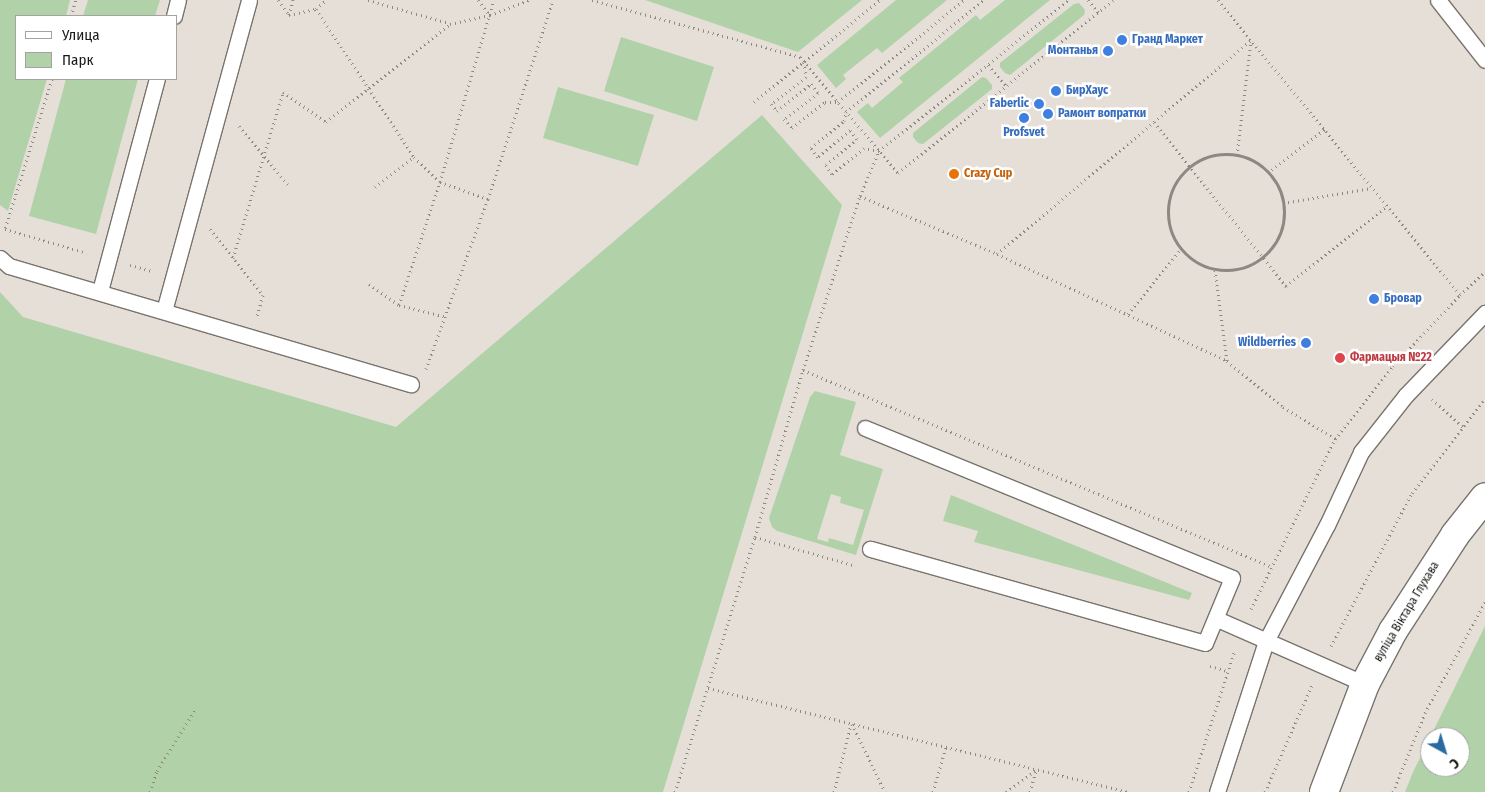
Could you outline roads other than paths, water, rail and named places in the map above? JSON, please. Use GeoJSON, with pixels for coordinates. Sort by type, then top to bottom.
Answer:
{"type":"FeatureCollection","features":[{"type":"Feature","properties":{"kind":"street","name":"вуліца Віктара Глухава"},"geometry":{"type":"LineString","coordinates":[[1324,792],[1339,747],[1365,684],[1398,623],[1455,535],[1485,497]]}},
{"type":"Feature","properties":{"kind":"lane"},"geometry":{"type":"LineString","coordinates":[[174,15],[178,0]]}},
{"type":"Feature","properties":{"kind":"lane"},"geometry":{"type":"LineString","coordinates":[[164,311],[175,277],[249,0]]}},
{"type":"Feature","properties":{"kind":"lane"},"geometry":{"type":"LineString","coordinates":[[1438,0],[1485,60]]}},
{"type":"Feature","properties":{"kind":"lane"},"geometry":{"type":"LineString","coordinates":[[100,291],[157,80]]}},
{"type":"Feature","properties":{"kind":"lane"},"geometry":{"type":"LineString","coordinates":[[0,258],[8,266],[100,291],[411,384]]}},
{"type":"Feature","properties":{"kind":"lane"},"geometry":{"type":"LineString","coordinates":[[1217,792],[1266,640],[1327,525],[1361,452],[1406,395],[1485,312]]}},
{"type":"Feature","properties":{"kind":"lane"},"geometry":{"type":"LineString","coordinates":[[865,428],[1232,578],[1217,619],[1205,643],[870,549]]}},
{"type":"Feature","properties":{"kind":"lane"},"geometry":{"type":"LineString","coordinates":[[1217,619],[1365,684]]}},
{"type":"Feature","properties":{"kind":"place","name":"Гранд Маркет"},"geometry":{"type":"Point","coordinates":[1122,40]}},
{"type":"Feature","properties":{"kind":"place","name":"Монтанья"},"geometry":{"type":"Point","coordinates":[1108,51]}},
{"type":"Feature","properties":{"kind":"place","name":"БирХаус"},"geometry":{"type":"Point","coordinates":[1056,91]}},
{"type":"Feature","properties":{"kind":"place","name":"Faberlic"},"geometry":{"type":"Point","coordinates":[1039,104]}},
{"type":"Feature","properties":{"kind":"place","name":"Рамонт вопратки"},"geometry":{"type":"Point","coordinates":[1048,114]}},
{"type":"Feature","properties":{"kind":"place","name":"Profsvet"},"geometry":{"type":"Point","coordinates":[1024,118]}},
{"type":"Feature","properties":{"kind":"place","name":"Crazy Cup"},"geometry":{"type":"Point","coordinates":[954,174]}},
{"type":"Feature","properties":{"kind":"place","name":"Бровар"},"geometry":{"type":"Point","coordinates":[1374,299]}},
{"type":"Feature","properties":{"kind":"place","name":"Wildberries"},"geometry":{"type":"Point","coordinates":[1306,343]}},
{"type":"Feature","properties":{"kind":"place","name":"Фармацыя №22"},"geometry":{"type":"Point","coordinates":[1340,358]}}]}
